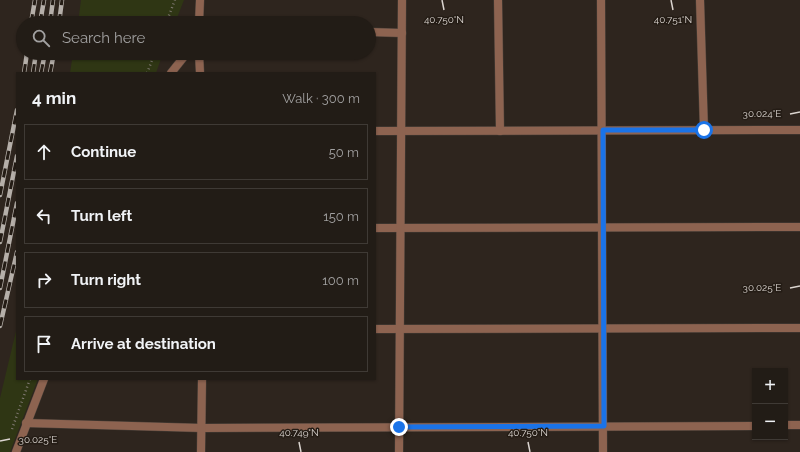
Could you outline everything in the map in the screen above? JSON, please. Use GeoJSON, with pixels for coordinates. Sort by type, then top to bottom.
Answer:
{"type":"FeatureCollection","features":[{"type":"Feature","properties":{"kind":"street"},"geometry":{"type":"LineString","coordinates":[[199,16],[200,0]]}},
{"type":"Feature","properties":{"kind":"street"},"geometry":{"type":"LineString","coordinates":[[399,452],[402,0]]}},
{"type":"Feature","properties":{"kind":"street"},"geometry":{"type":"LineString","coordinates":[[498,0],[500,131]]}},
{"type":"Feature","properties":{"kind":"street"},"geometry":{"type":"LineString","coordinates":[[600,0],[603,130],[603,452]]}},
{"type":"Feature","properties":{"kind":"street"},"geometry":{"type":"LineString","coordinates":[[700,0],[704,130]]}},
{"type":"Feature","properties":{"kind":"street"},"geometry":{"type":"LineString","coordinates":[[376,32],[402,33]]}},
{"type":"Feature","properties":{"kind":"street"},"geometry":{"type":"LineString","coordinates":[[173,72],[182,60]]}},
{"type":"Feature","properties":{"kind":"street"},"geometry":{"type":"LineString","coordinates":[[199,60],[200,72]]}},
{"type":"Feature","properties":{"kind":"street"},"geometry":{"type":"LineString","coordinates":[[376,131],[800,130]]}},
{"type":"Feature","properties":{"kind":"street"},"geometry":{"type":"LineString","coordinates":[[376,228],[800,227]]}},
{"type":"Feature","properties":{"kind":"street"},"geometry":{"type":"LineString","coordinates":[[376,329],[800,328]]}},
{"type":"Feature","properties":{"kind":"street"},"geometry":{"type":"LineString","coordinates":[[16,452],[44,380]]}},
{"type":"Feature","properties":{"kind":"street"},"geometry":{"type":"LineString","coordinates":[[201,452],[202,380]]}},
{"type":"Feature","properties":{"kind":"street"},"geometry":{"type":"LineString","coordinates":[[26,423],[202,428],[752,426]]}},
{"type":"Feature","properties":{"kind":"street"},"geometry":{"type":"LineString","coordinates":[[788,425],[800,425]]}},
{"type":"Feature","properties":{"kind":"path"},"geometry":{"type":"LineString","coordinates":[[169,16],[175,0]]}},
{"type":"Feature","properties":{"kind":"path"},"geometry":{"type":"LineString","coordinates":[[147,72],[152,60]]}},
{"type":"Feature","properties":{"kind":"green space"},"geometry":{"type":"Polygon","coordinates":[[[81,0],[184,0],[178,16],[79,16],[81,0]]]}},
{"type":"Feature","properties":{"kind":"green space"},"geometry":{"type":"Polygon","coordinates":[[[72,60],[161,60],[156,72],[70,72],[72,60]]]}},
{"type":"Feature","properties":{"kind":"green space"},"geometry":{"type":"Polygon","coordinates":[[[16,331],[16,380],[38,380],[10,452],[0,452],[0,398],[16,331]]]}},
{"type":"Feature","properties":{"kind":"railway"},"geometry":{"type":"LineString","coordinates":[[32,16],[35,0]]}},
{"type":"Feature","properties":{"kind":"railway"},"geometry":{"type":"LineString","coordinates":[[41,16],[44,0]]}},
{"type":"Feature","properties":{"kind":"railway"},"geometry":{"type":"LineString","coordinates":[[51,16],[53,0]]}},
{"type":"Feature","properties":{"kind":"railway"},"geometry":{"type":"LineString","coordinates":[[60,16],[62,0]]}},
{"type":"Feature","properties":{"kind":"railway"},"geometry":{"type":"LineString","coordinates":[[24,72],[26,60]]}},
{"type":"Feature","properties":{"kind":"railway"},"geometry":{"type":"LineString","coordinates":[[33,72],[35,60]]}},
{"type":"Feature","properties":{"kind":"railway"},"geometry":{"type":"LineString","coordinates":[[41,72],[44,60]]}},
{"type":"Feature","properties":{"kind":"railway"},"geometry":{"type":"LineString","coordinates":[[50,72],[53,60]]}},
{"type":"Feature","properties":{"kind":"railway"},"geometry":{"type":"LineString","coordinates":[[0,195],[16,115]]}},
{"type":"Feature","properties":{"kind":"railway"},"geometry":{"type":"LineString","coordinates":[[0,242],[16,161]]}},
{"type":"Feature","properties":{"kind":"railway"},"geometry":{"type":"LineString","coordinates":[[0,288],[16,208]]}},
{"type":"Feature","properties":{"kind":"railway"},"geometry":{"type":"LineString","coordinates":[[0,326],[16,256]]}},
{"type":"Feature","properties":{"kind":"route"},"geometry":{"type":"LineString","coordinates":[[399,427],[604,426],[602,228],[603,130],[704,130]]}}]}
